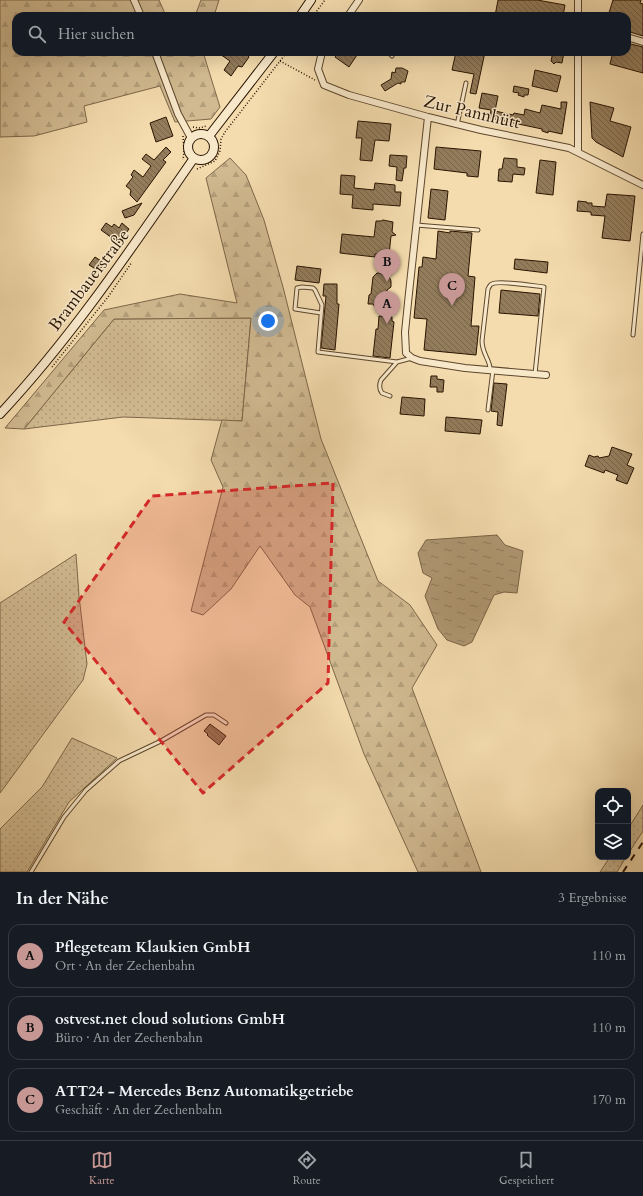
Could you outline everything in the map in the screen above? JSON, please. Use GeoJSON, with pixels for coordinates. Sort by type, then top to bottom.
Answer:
{"type":"FeatureCollection","features":[{"type":"Feature","properties":{"kind":"main road"},"geometry":{"type":"LineString","coordinates":[[303,12],[311,0]]}},
{"type":"Feature","properties":{"kind":"main road"},"geometry":{"type":"LineString","coordinates":[[209,136],[271,56]]}},
{"type":"Feature","properties":{"kind":"main road"},"geometry":{"type":"LineString","coordinates":[[200,133],[209,136],[214,142],[215,149],[213,153],[210,157],[203,160],[194,158],[189,153],[187,136],[200,133]]}},
{"type":"Feature","properties":{"kind":"main road","name":"Brambauerstraße"},"geometry":{"type":"LineString","coordinates":[[0,414],[30,382],[94,300],[149,224],[194,158]]}},
{"type":"Feature","properties":{"kind":"street"},"geometry":{"type":"LineString","coordinates":[[134,0],[139,12]]}},
{"type":"Feature","properties":{"kind":"street"},"geometry":{"type":"LineString","coordinates":[[351,12],[359,0]]}},
{"type":"Feature","properties":{"kind":"street"},"geometry":{"type":"LineString","coordinates":[[578,0],[578,12]]}},
{"type":"Feature","properties":{"kind":"street"},"geometry":{"type":"LineString","coordinates":[[631,38],[643,42]]}},
{"type":"Feature","properties":{"kind":"street"},"geometry":{"type":"LineString","coordinates":[[156,56],[187,136]]}},
{"type":"Feature","properties":{"kind":"street"},"geometry":{"type":"LineString","coordinates":[[321,56],[318,69],[324,85]]}},
{"type":"Feature","properties":{"kind":"street"},"geometry":{"type":"LineString","coordinates":[[578,56],[578,151]]}},
{"type":"Feature","properties":{"kind":"street","name":"Zur Pannhütt"},"geometry":{"type":"LineString","coordinates":[[324,85],[349,95],[428,118],[578,151],[643,185]]}},
{"type":"Feature","properties":{"kind":"street"},"geometry":{"type":"LineString","coordinates":[[428,118],[405,332],[406,353],[412,358],[420,361],[465,368],[546,375]]}},
{"type":"Feature","properties":{"kind":"lane"},"geometry":{"type":"LineString","coordinates":[[457,125],[466,83]]}},
{"type":"Feature","properties":{"kind":"lane"},"geometry":{"type":"LineString","coordinates":[[416,224],[478,230]]}},
{"type":"Feature","properties":{"kind":"lane"},"geometry":{"type":"LineString","coordinates":[[633,335],[643,234]]}},
{"type":"Feature","properties":{"kind":"lane"},"geometry":{"type":"LineString","coordinates":[[488,410],[491,370],[482,349],[482,341],[488,289],[491,284],[496,282],[544,286],[535,374]]}},
{"type":"Feature","properties":{"kind":"lane"},"geometry":{"type":"LineString","coordinates":[[321,313],[295,309],[297,288],[313,288],[316,290],[322,305],[318,352],[397,362],[412,358]]}},
{"type":"Feature","properties":{"kind":"lane"},"geometry":{"type":"LineString","coordinates":[[390,396],[382,394],[379,388],[379,383],[397,362]]}},
{"type":"Feature","properties":{"kind":"lane"},"geometry":{"type":"LineString","coordinates":[[31,872],[64,817],[86,790],[119,761],[161,741],[206,715],[214,715],[226,723]]}},
{"type":"Feature","properties":{"kind":"path"},"geometry":{"type":"LineString","coordinates":[[316,12],[325,0]]}},
{"type":"Feature","properties":{"kind":"path"},"geometry":{"type":"LineString","coordinates":[[276,56],[280,61],[324,85]]}},
{"type":"Feature","properties":{"kind":"path"},"geometry":{"type":"LineString","coordinates":[[187,136],[183,160],[193,172],[200,167],[215,161],[220,152],[221,140],[225,132],[283,56]]}},
{"type":"Feature","properties":{"kind":"highlighted area"},"geometry":{"type":"Polygon","coordinates":[[[333,483],[328,683],[203,793],[64,622],[152,496],[333,483]]]}},
{"type":"Feature","properties":{"kind":"green space"},"geometry":{"type":"Polygon","coordinates":[[[0,0],[159,0],[164,12],[12,12],[12,56],[204,56],[220,107],[211,119],[175,122],[160,86],[84,106],[87,122],[34,136],[0,137],[0,0]]]}},
{"type":"Feature","properties":{"kind":"green space"},"geometry":{"type":"Polygon","coordinates":[[[201,0],[219,0],[215,12],[196,12],[201,0]]]}},
{"type":"Feature","properties":{"kind":"green space"},"geometry":{"type":"Polygon","coordinates":[[[230,158],[246,175],[264,220],[283,287],[321,439],[378,581],[410,605],[437,645],[412,688],[481,872],[418,872],[364,754],[310,607],[295,595],[260,546],[231,589],[203,615],[191,611],[223,487],[211,460],[222,420],[242,421],[251,318],[114,319],[24,429],[5,428],[104,310],[180,294],[237,303],[206,178],[230,158]]]}},
{"type":"Feature","properties":{"kind":"green space"},"geometry":{"type":"Polygon","coordinates":[[[251,318],[242,421],[123,417],[24,429],[114,319],[251,318]]]}},
{"type":"Feature","properties":{"kind":"green space"},"geometry":{"type":"Polygon","coordinates":[[[76,554],[87,664],[83,680],[0,793],[0,603],[76,554]]]}},
{"type":"Feature","properties":{"kind":"green space"},"geometry":{"type":"Polygon","coordinates":[[[72,738],[117,758],[69,802],[27,872],[0,872],[0,829],[42,787],[72,738]]]}},
{"type":"Feature","properties":{"kind":"green space"},"geometry":{"type":"Polygon","coordinates":[[[643,805],[643,831],[631,849],[631,824],[643,805]]]}},
{"type":"Feature","properties":{"kind":"green space"},"geometry":{"type":"Polygon","coordinates":[[[608,860],[624,860],[617,872],[600,872],[608,860]]]}},
{"type":"Feature","properties":{"kind":"water"},"geometry":{"type":"Polygon","coordinates":[[[497,535],[505,545],[523,551],[517,593],[504,592],[494,595],[472,642],[464,646],[447,640],[438,629],[425,596],[432,578],[423,573],[418,553],[426,540],[497,535]]]}},
{"type":"Feature","properties":{"kind":"building"},"geometry":{"type":"Polygon","coordinates":[[[498,0],[537,0],[565,5],[564,12],[496,12],[498,0]]]}},
{"type":"Feature","properties":{"kind":"building"},"geometry":{"type":"Polygon","coordinates":[[[613,0],[641,0],[640,3],[643,4],[643,36],[631,32],[631,12],[609,12],[613,0]]]}},
{"type":"Feature","properties":{"kind":"building"},"geometry":{"type":"Polygon","coordinates":[[[631,44],[643,47],[643,73],[610,64],[612,56],[631,56],[631,44]]]}},
{"type":"Feature","properties":{"kind":"building"},"geometry":{"type":"Polygon","coordinates":[[[223,56],[249,57],[242,67],[238,66],[231,76],[224,70],[230,61],[223,56]]]}},
{"type":"Feature","properties":{"kind":"building"},"geometry":{"type":"Polygon","coordinates":[[[336,56],[356,56],[349,67],[335,57],[336,56]]]}},
{"type":"Feature","properties":{"kind":"building"},"geometry":{"type":"Polygon","coordinates":[[[455,56],[484,56],[476,94],[470,93],[474,74],[452,70],[455,56]]]}},
{"type":"Feature","properties":{"kind":"building"},"geometry":{"type":"Polygon","coordinates":[[[552,56],[563,56],[562,63],[556,62],[554,64],[551,61],[552,56]]]}},
{"type":"Feature","properties":{"kind":"building"},"geometry":{"type":"Polygon","coordinates":[[[396,68],[402,68],[408,71],[405,82],[401,82],[401,84],[398,83],[385,91],[381,85],[391,79],[392,72],[395,73],[396,68]]]}},
{"type":"Feature","properties":{"kind":"building"},"geometry":{"type":"Polygon","coordinates":[[[535,70],[561,76],[557,92],[532,86],[535,70]]]}},
{"type":"Feature","properties":{"kind":"building"},"geometry":{"type":"Polygon","coordinates":[[[514,86],[529,89],[528,95],[524,95],[524,97],[518,95],[519,93],[513,92],[514,86]]]}},
{"type":"Feature","properties":{"kind":"building"},"geometry":{"type":"Polygon","coordinates":[[[482,93],[498,96],[495,111],[513,115],[514,113],[524,115],[525,109],[540,113],[542,105],[561,109],[561,102],[567,102],[562,134],[548,131],[548,133],[542,131],[542,129],[490,118],[491,110],[479,108],[482,93]]]}},
{"type":"Feature","properties":{"kind":"building"},"geometry":{"type":"Polygon","coordinates":[[[590,102],[614,108],[610,121],[631,127],[623,157],[596,142],[592,138],[590,102]]]}},
{"type":"Feature","properties":{"kind":"building"},"geometry":{"type":"Polygon","coordinates":[[[166,117],[173,136],[156,142],[150,123],[166,117]]]}},
{"type":"Feature","properties":{"kind":"building"},"geometry":{"type":"Polygon","coordinates":[[[358,121],[391,124],[389,141],[375,140],[372,161],[360,160],[362,138],[356,138],[358,121]]]}},
{"type":"Feature","properties":{"kind":"building"},"geometry":{"type":"Polygon","coordinates":[[[166,147],[171,152],[163,160],[166,162],[137,202],[130,195],[131,190],[126,186],[133,177],[131,175],[134,170],[143,177],[151,166],[142,159],[146,154],[154,160],[166,147]]]}},
{"type":"Feature","properties":{"kind":"building"},"geometry":{"type":"Polygon","coordinates":[[[436,147],[481,151],[478,177],[467,176],[467,173],[434,169],[436,147]]]}},
{"type":"Feature","properties":{"kind":"building"},"geometry":{"type":"Polygon","coordinates":[[[390,155],[407,156],[406,168],[404,168],[402,181],[396,180],[397,167],[389,166],[390,155]]]}},
{"type":"Feature","properties":{"kind":"building"},"geometry":{"type":"Polygon","coordinates":[[[504,158],[517,159],[517,167],[525,168],[524,175],[513,174],[512,182],[498,181],[499,169],[502,169],[504,158]]]}},
{"type":"Feature","properties":{"kind":"building"},"geometry":{"type":"Polygon","coordinates":[[[540,160],[556,162],[553,195],[536,193],[540,160]]]}},
{"type":"Feature","properties":{"kind":"building"},"geometry":{"type":"Polygon","coordinates":[[[341,175],[355,176],[354,188],[374,190],[375,183],[395,185],[395,192],[401,192],[400,206],[373,204],[373,210],[352,208],[353,195],[340,194],[341,175]]]}},
{"type":"Feature","properties":{"kind":"building"},"geometry":{"type":"Polygon","coordinates":[[[431,189],[448,191],[445,220],[428,218],[431,189]]]}},
{"type":"Feature","properties":{"kind":"building"},"geometry":{"type":"Polygon","coordinates":[[[607,194],[635,196],[630,241],[602,238],[605,216],[591,215],[591,212],[577,211],[578,201],[592,203],[592,206],[605,207],[607,194]]]}},
{"type":"Feature","properties":{"kind":"building"},"geometry":{"type":"Polygon","coordinates":[[[142,203],[134,215],[125,218],[122,211],[142,203]]]}},
{"type":"Feature","properties":{"kind":"building"},"geometry":{"type":"Polygon","coordinates":[[[383,220],[393,222],[392,232],[396,235],[391,236],[389,255],[375,254],[375,257],[340,253],[342,234],[374,237],[376,221],[383,220]]]}},
{"type":"Feature","properties":{"kind":"building"},"geometry":{"type":"Polygon","coordinates":[[[106,223],[112,227],[114,224],[119,228],[122,223],[129,229],[119,243],[101,230],[106,223]]]}},
{"type":"Feature","properties":{"kind":"building"},"geometry":{"type":"Polygon","coordinates":[[[438,231],[450,233],[450,231],[472,233],[468,276],[475,277],[471,326],[479,326],[476,355],[424,350],[427,319],[414,318],[419,267],[422,267],[423,257],[436,259],[438,231]]]}},
{"type":"Feature","properties":{"kind":"building"},"geometry":{"type":"Polygon","coordinates":[[[95,257],[104,263],[99,271],[89,265],[95,257]]]}},
{"type":"Feature","properties":{"kind":"building"},"geometry":{"type":"Polygon","coordinates":[[[515,259],[548,262],[547,273],[514,269],[515,259]]]}},
{"type":"Feature","properties":{"kind":"building"},"geometry":{"type":"Polygon","coordinates":[[[297,266],[321,269],[319,283],[295,280],[297,266]]]}},
{"type":"Feature","properties":{"kind":"building"},"geometry":{"type":"Polygon","coordinates":[[[377,273],[388,274],[391,281],[391,287],[387,290],[387,295],[383,295],[382,302],[375,307],[373,304],[368,304],[373,277],[377,273]]]}},
{"type":"Feature","properties":{"kind":"building"},"geometry":{"type":"Polygon","coordinates":[[[324,284],[337,284],[337,304],[339,304],[335,350],[321,348],[326,296],[323,296],[324,284]]]}},
{"type":"Feature","properties":{"kind":"building"},"geometry":{"type":"Polygon","coordinates":[[[501,290],[540,294],[538,316],[499,313],[501,290]]]}},
{"type":"Feature","properties":{"kind":"building"},"geometry":{"type":"Polygon","coordinates":[[[379,316],[392,317],[392,321],[394,322],[390,358],[373,356],[379,316]]]}},
{"type":"Feature","properties":{"kind":"building"},"geometry":{"type":"Polygon","coordinates":[[[431,376],[437,376],[437,379],[444,380],[443,392],[437,392],[437,387],[430,387],[431,376]]]}},
{"type":"Feature","properties":{"kind":"building"},"geometry":{"type":"Polygon","coordinates":[[[494,383],[507,384],[502,426],[497,425],[498,412],[491,411],[494,383]]]}},
{"type":"Feature","properties":{"kind":"building"},"geometry":{"type":"Polygon","coordinates":[[[402,397],[425,399],[424,416],[400,414],[402,397]]]}},
{"type":"Feature","properties":{"kind":"building"},"geometry":{"type":"Polygon","coordinates":[[[446,417],[482,420],[480,434],[445,431],[446,417]]]}},
{"type":"Feature","properties":{"kind":"building"},"geometry":{"type":"Polygon","coordinates":[[[612,447],[632,454],[627,465],[634,468],[627,484],[616,480],[618,475],[605,470],[604,473],[585,466],[589,455],[594,457],[598,456],[599,458],[609,456],[612,447]]]}},
{"type":"Feature","properties":{"kind":"building"},"geometry":{"type":"Polygon","coordinates":[[[210,724],[226,736],[219,745],[204,731],[210,724]]]}},
{"type":"Feature","properties":{"kind":"railway"},"geometry":{"type":"LineString","coordinates":[[623,872],[643,842]]}},
{"type":"Feature","properties":{"kind":"place","name":"ostvest.net cloud solutions GmbH"},"geometry":{"type":"Point","coordinates":[387,282]}},
{"type":"Feature","properties":{"kind":"place","name":"ATT24 - Mercedes Benz Automatikgetriebe"},"geometry":{"type":"Point","coordinates":[452,306]}},
{"type":"Feature","properties":{"kind":"place","name":"Pflegeteam Klaukien GmbH"},"geometry":{"type":"Point","coordinates":[387,324]}}]}
